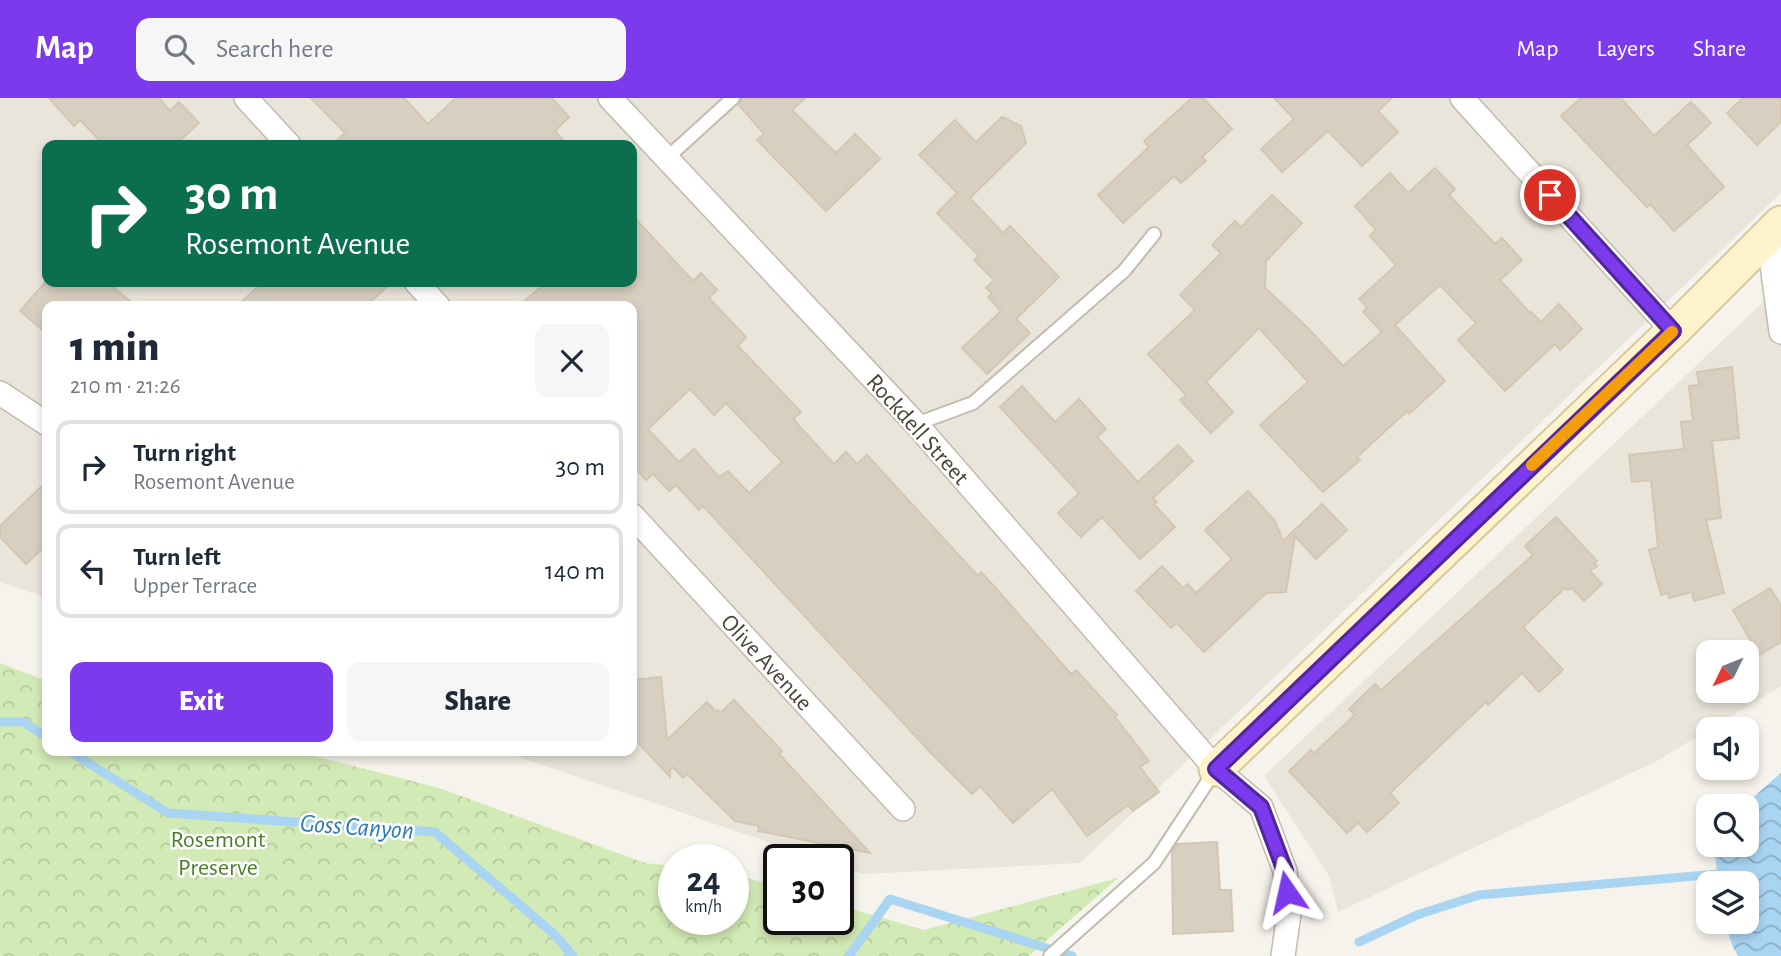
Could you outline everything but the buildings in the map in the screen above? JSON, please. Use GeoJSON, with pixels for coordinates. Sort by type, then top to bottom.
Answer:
{"type":"FeatureCollection","features":[{"type":"Feature","properties":{"kind":"street"},"geometry":{"type":"LineString","coordinates":[[246,98],[284,140]]}},
{"type":"Feature","properties":{"kind":"street","name":"Rockdell Street"},"geometry":{"type":"LineString","coordinates":[[610,98],[916,424],[1216,769],[1261,807],[1285,871],[1289,914],[1283,956]]}},
{"type":"Feature","properties":{"kind":"street"},"geometry":{"type":"LineString","coordinates":[[1462,98],[1673,331]]}},
{"type":"Feature","properties":{"kind":"street"},"geometry":{"type":"LineString","coordinates":[[1216,769],[1673,331],[1774,229]]}},
{"type":"Feature","properties":{"kind":"street"},"geometry":{"type":"LineString","coordinates":[[1774,229],[1781,332]]}},
{"type":"Feature","properties":{"kind":"street"},"geometry":{"type":"LineString","coordinates":[[421,287],[433,301]]}},
{"type":"Feature","properties":{"kind":"street"},"geometry":{"type":"LineString","coordinates":[[0,393],[42,421]]}},
{"type":"Feature","properties":{"kind":"street","name":"Olive Avenue"},"geometry":{"type":"LineString","coordinates":[[637,520],[903,809]]}},
{"type":"Feature","properties":{"kind":"lane"},"geometry":{"type":"LineString","coordinates":[[667,158],[733,98]]}},
{"type":"Feature","properties":{"kind":"lane"},"geometry":{"type":"LineString","coordinates":[[916,424],[973,403],[1124,271],[1154,234]]}},
{"type":"Feature","properties":{"kind":"lane"},"geometry":{"type":"LineString","coordinates":[[1050,956],[1154,863],[1216,769]]}},
{"type":"Feature","properties":{"kind":"shaded area"},"geometry":{"type":"Polygon","coordinates":[[[0,98],[1781,98],[1781,193],[1080,863],[863,874],[854,871],[854,844],[774,844],[516,756],[637,756],[637,301],[42,301],[42,596],[0,582],[0,98]]]}},
{"type":"Feature","properties":{"kind":"shaded area"},"geometry":{"type":"Polygon","coordinates":[[[1781,285],[1781,686],[1759,699],[1759,640],[1696,640],[1696,704],[1751,704],[1730,717],[1696,717],[1696,737],[1657,761],[1338,912],[1329,876],[1264,776],[1781,285]]]}},
{"type":"Feature","properties":{"kind":"green space","name":"Rosemont Preserve"},"geometry":{"type":"Polygon","coordinates":[[[0,663],[42,679],[42,756],[314,756],[439,788],[645,863],[658,864],[658,935],[749,935],[749,879],[763,882],[763,935],[854,935],[854,910],[924,930],[1118,878],[1029,956],[0,956],[0,663]]]}},
{"type":"Feature","properties":{"kind":"water"},"geometry":{"type":"Polygon","coordinates":[[[1781,773],[1781,956],[1738,956],[1729,934],[1759,934],[1759,871],[1717,871],[1715,857],[1759,857],[1757,794],[1781,773]]]}},
{"type":"Feature","properties":{"kind":"waterway","name":"Goss Canyon"},"geometry":{"type":"LineString","coordinates":[[0,722],[23,722],[42,734]]}},
{"type":"Feature","properties":{"kind":"waterway","name":"Goss Canyon"},"geometry":{"type":"LineString","coordinates":[[77,756],[168,813],[435,832],[555,935],[573,956]]}},
{"type":"Feature","properties":{"kind":"waterway"},"geometry":{"type":"LineString","coordinates":[[1359,942],[1417,915],[1479,895],[1696,876]]}},
{"type":"Feature","properties":{"kind":"waterway","name":"Goss Canyon"},"geometry":{"type":"LineString","coordinates":[[849,956],[890,899],[1072,956]]}},
{"type":"Feature","properties":{"kind":"slow traffic"},"geometry":{"type":"LineString","coordinates":[[1532,465],[1672,332]]}},
{"type":"Feature","properties":{"kind":"route"},"geometry":{"type":"LineString","coordinates":[[1287,892],[1285,871],[1261,807],[1216,769],[1673,331],[1550,195]]}}]}
